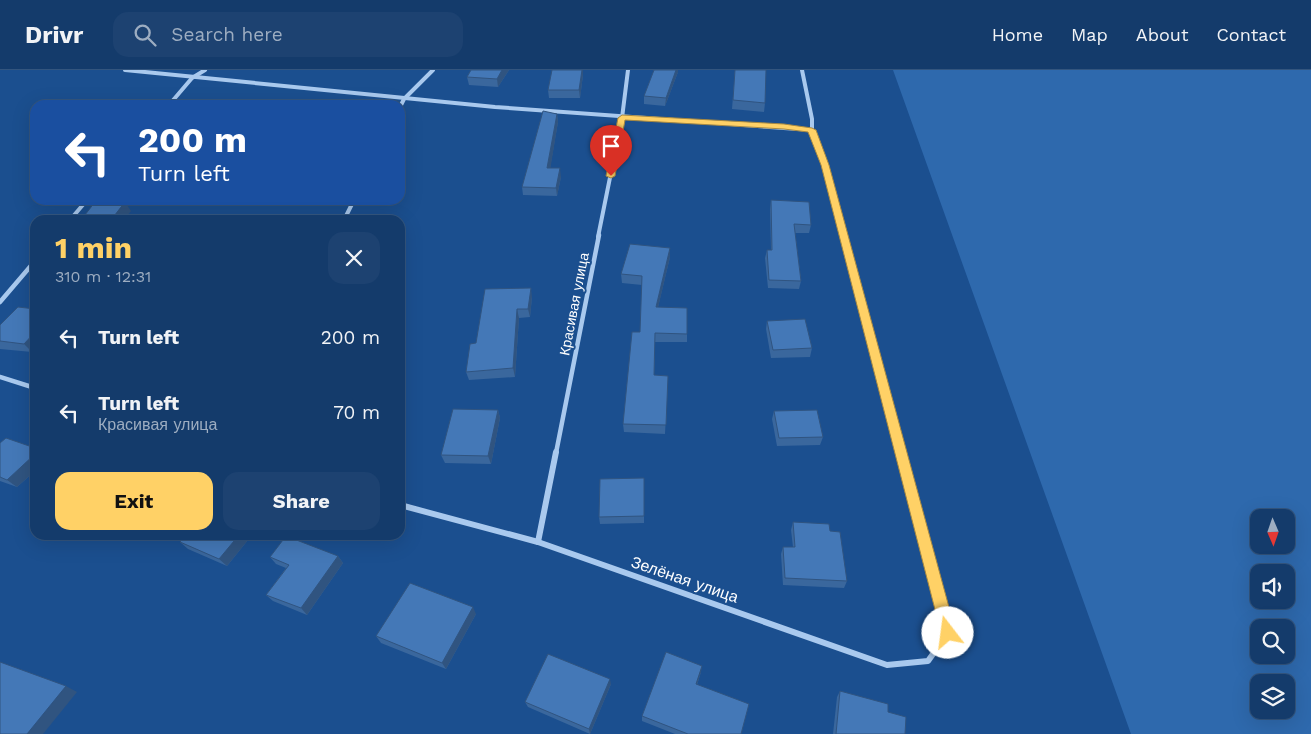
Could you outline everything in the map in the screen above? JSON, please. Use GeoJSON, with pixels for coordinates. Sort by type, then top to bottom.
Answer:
{"type":"FeatureCollection","features":[{"type":"Feature","properties":{"kind":"street"},"geometry":{"type":"LineString","coordinates":[[125,70],[404,99],[622,118],[784,126],[812,130],[812,119],[802,70]]}},
{"type":"Feature","properties":{"kind":"street"},"geometry":{"type":"LineString","coordinates":[[172,100],[192,78],[205,70]]}},
{"type":"Feature","properties":{"kind":"street"},"geometry":{"type":"LineString","coordinates":[[404,99],[433,70]]}},
{"type":"Feature","properties":{"kind":"street","name":"Красивая улица"},"geometry":{"type":"LineString","coordinates":[[538,542],[622,118],[628,70]]}},
{"type":"Feature","properties":{"kind":"street","name":"Зелёная улица"},"geometry":{"type":"LineString","coordinates":[[405,506],[538,542],[887,664],[928,661],[948,633],[825,165],[812,130]]}},
{"type":"Feature","properties":{"kind":"street"},"geometry":{"type":"LineString","coordinates":[[74,215],[83,205]]}},
{"type":"Feature","properties":{"kind":"street"},"geometry":{"type":"LineString","coordinates":[[0,302],[30,267]]}},
{"type":"Feature","properties":{"kind":"street"},"geometry":{"type":"LineString","coordinates":[[0,377],[30,386]]}},
{"type":"Feature","properties":{"kind":"shaded area"},"geometry":{"type":"Polygon","coordinates":[[[893,70],[1311,70],[1311,734],[1131,734],[893,70]]]}},
{"type":"Feature","properties":{"kind":"building"},"geometry":{"type":"Polygon","coordinates":[[[471,70],[502,70],[497,79],[467,77],[471,70]]]}},
{"type":"Feature","properties":{"kind":"building"},"geometry":{"type":"Polygon","coordinates":[[[552,70],[582,70],[579,90],[548,90],[552,70]]]}},
{"type":"Feature","properties":{"kind":"building"},"geometry":{"type":"Polygon","coordinates":[[[654,70],[676,70],[666,98],[644,96],[654,70]]]}},
{"type":"Feature","properties":{"kind":"building"},"geometry":{"type":"Polygon","coordinates":[[[735,70],[766,70],[765,103],[733,100],[735,70]]]}},
{"type":"Feature","properties":{"kind":"building"},"geometry":{"type":"Polygon","coordinates":[[[543,111],[557,114],[547,168],[560,168],[556,188],[522,187],[543,111]]]}},
{"type":"Feature","properties":{"kind":"building"},"geometry":{"type":"Polygon","coordinates":[[[771,200],[809,202],[811,225],[794,224],[801,281],[769,280],[767,250],[772,250],[771,200]]]}},
{"type":"Feature","properties":{"kind":"building"},"geometry":{"type":"Polygon","coordinates":[[[93,205],[123,205],[115,215],[85,215],[93,205]]]}},
{"type":"Feature","properties":{"kind":"building"},"geometry":{"type":"Polygon","coordinates":[[[630,244],[670,248],[656,307],[687,308],[687,334],[655,333],[654,375],[668,376],[666,425],[623,424],[632,332],[640,332],[642,276],[621,274],[630,244]]]}},
{"type":"Feature","properties":{"kind":"building"},"geometry":{"type":"Polygon","coordinates":[[[531,288],[528,309],[517,309],[513,368],[466,372],[470,344],[476,343],[485,289],[531,288]]]}},
{"type":"Feature","properties":{"kind":"building"},"geometry":{"type":"Polygon","coordinates":[[[18,307],[30,308],[30,337],[24,344],[0,341],[0,325],[18,307]]]}},
{"type":"Feature","properties":{"kind":"building"},"geometry":{"type":"Polygon","coordinates":[[[805,319],[812,348],[773,350],[767,321],[805,319]]]}},
{"type":"Feature","properties":{"kind":"building"},"geometry":{"type":"Polygon","coordinates":[[[453,409],[498,410],[488,456],[441,455],[453,409]]]}},
{"type":"Feature","properties":{"kind":"building"},"geometry":{"type":"Polygon","coordinates":[[[817,410],[823,437],[779,438],[774,411],[817,410]]]}},
{"type":"Feature","properties":{"kind":"building"},"geometry":{"type":"Polygon","coordinates":[[[6,438],[30,446],[30,459],[7,480],[0,477],[0,443],[6,438]]]}},
{"type":"Feature","properties":{"kind":"building"},"geometry":{"type":"Polygon","coordinates":[[[644,478],[644,516],[599,517],[600,479],[644,478]]]}},
{"type":"Feature","properties":{"kind":"building"},"geometry":{"type":"Polygon","coordinates":[[[793,522],[829,524],[830,531],[840,532],[847,581],[785,578],[783,547],[795,547],[793,522]]]}},
{"type":"Feature","properties":{"kind":"building"},"geometry":{"type":"Polygon","coordinates":[[[182,540],[235,540],[219,559],[180,542],[182,540]]]}},
{"type":"Feature","properties":{"kind":"building"},"geometry":{"type":"Polygon","coordinates":[[[283,540],[296,540],[338,556],[301,608],[266,595],[289,565],[270,557],[283,540]]]}},
{"type":"Feature","properties":{"kind":"building"},"geometry":{"type":"Polygon","coordinates":[[[410,583],[473,607],[442,663],[376,636],[410,583]]]}},
{"type":"Feature","properties":{"kind":"building"},"geometry":{"type":"Polygon","coordinates":[[[666,652],[702,666],[696,684],[749,704],[741,734],[688,734],[642,716],[666,652]]]}},
{"type":"Feature","properties":{"kind":"building"},"geometry":{"type":"Polygon","coordinates":[[[548,654],[610,679],[589,729],[525,702],[548,654]]]}},
{"type":"Feature","properties":{"kind":"building"},"geometry":{"type":"Polygon","coordinates":[[[0,662],[66,686],[27,734],[0,734],[0,662]]]}},
{"type":"Feature","properties":{"kind":"building"},"geometry":{"type":"Polygon","coordinates":[[[840,691],[888,704],[888,712],[906,717],[905,734],[836,734],[840,691]]]}},
{"type":"Feature","properties":{"kind":"route"},"geometry":{"type":"LineString","coordinates":[[611,176],[622,118],[784,126],[812,130],[825,165],[948,633]]}}]}
